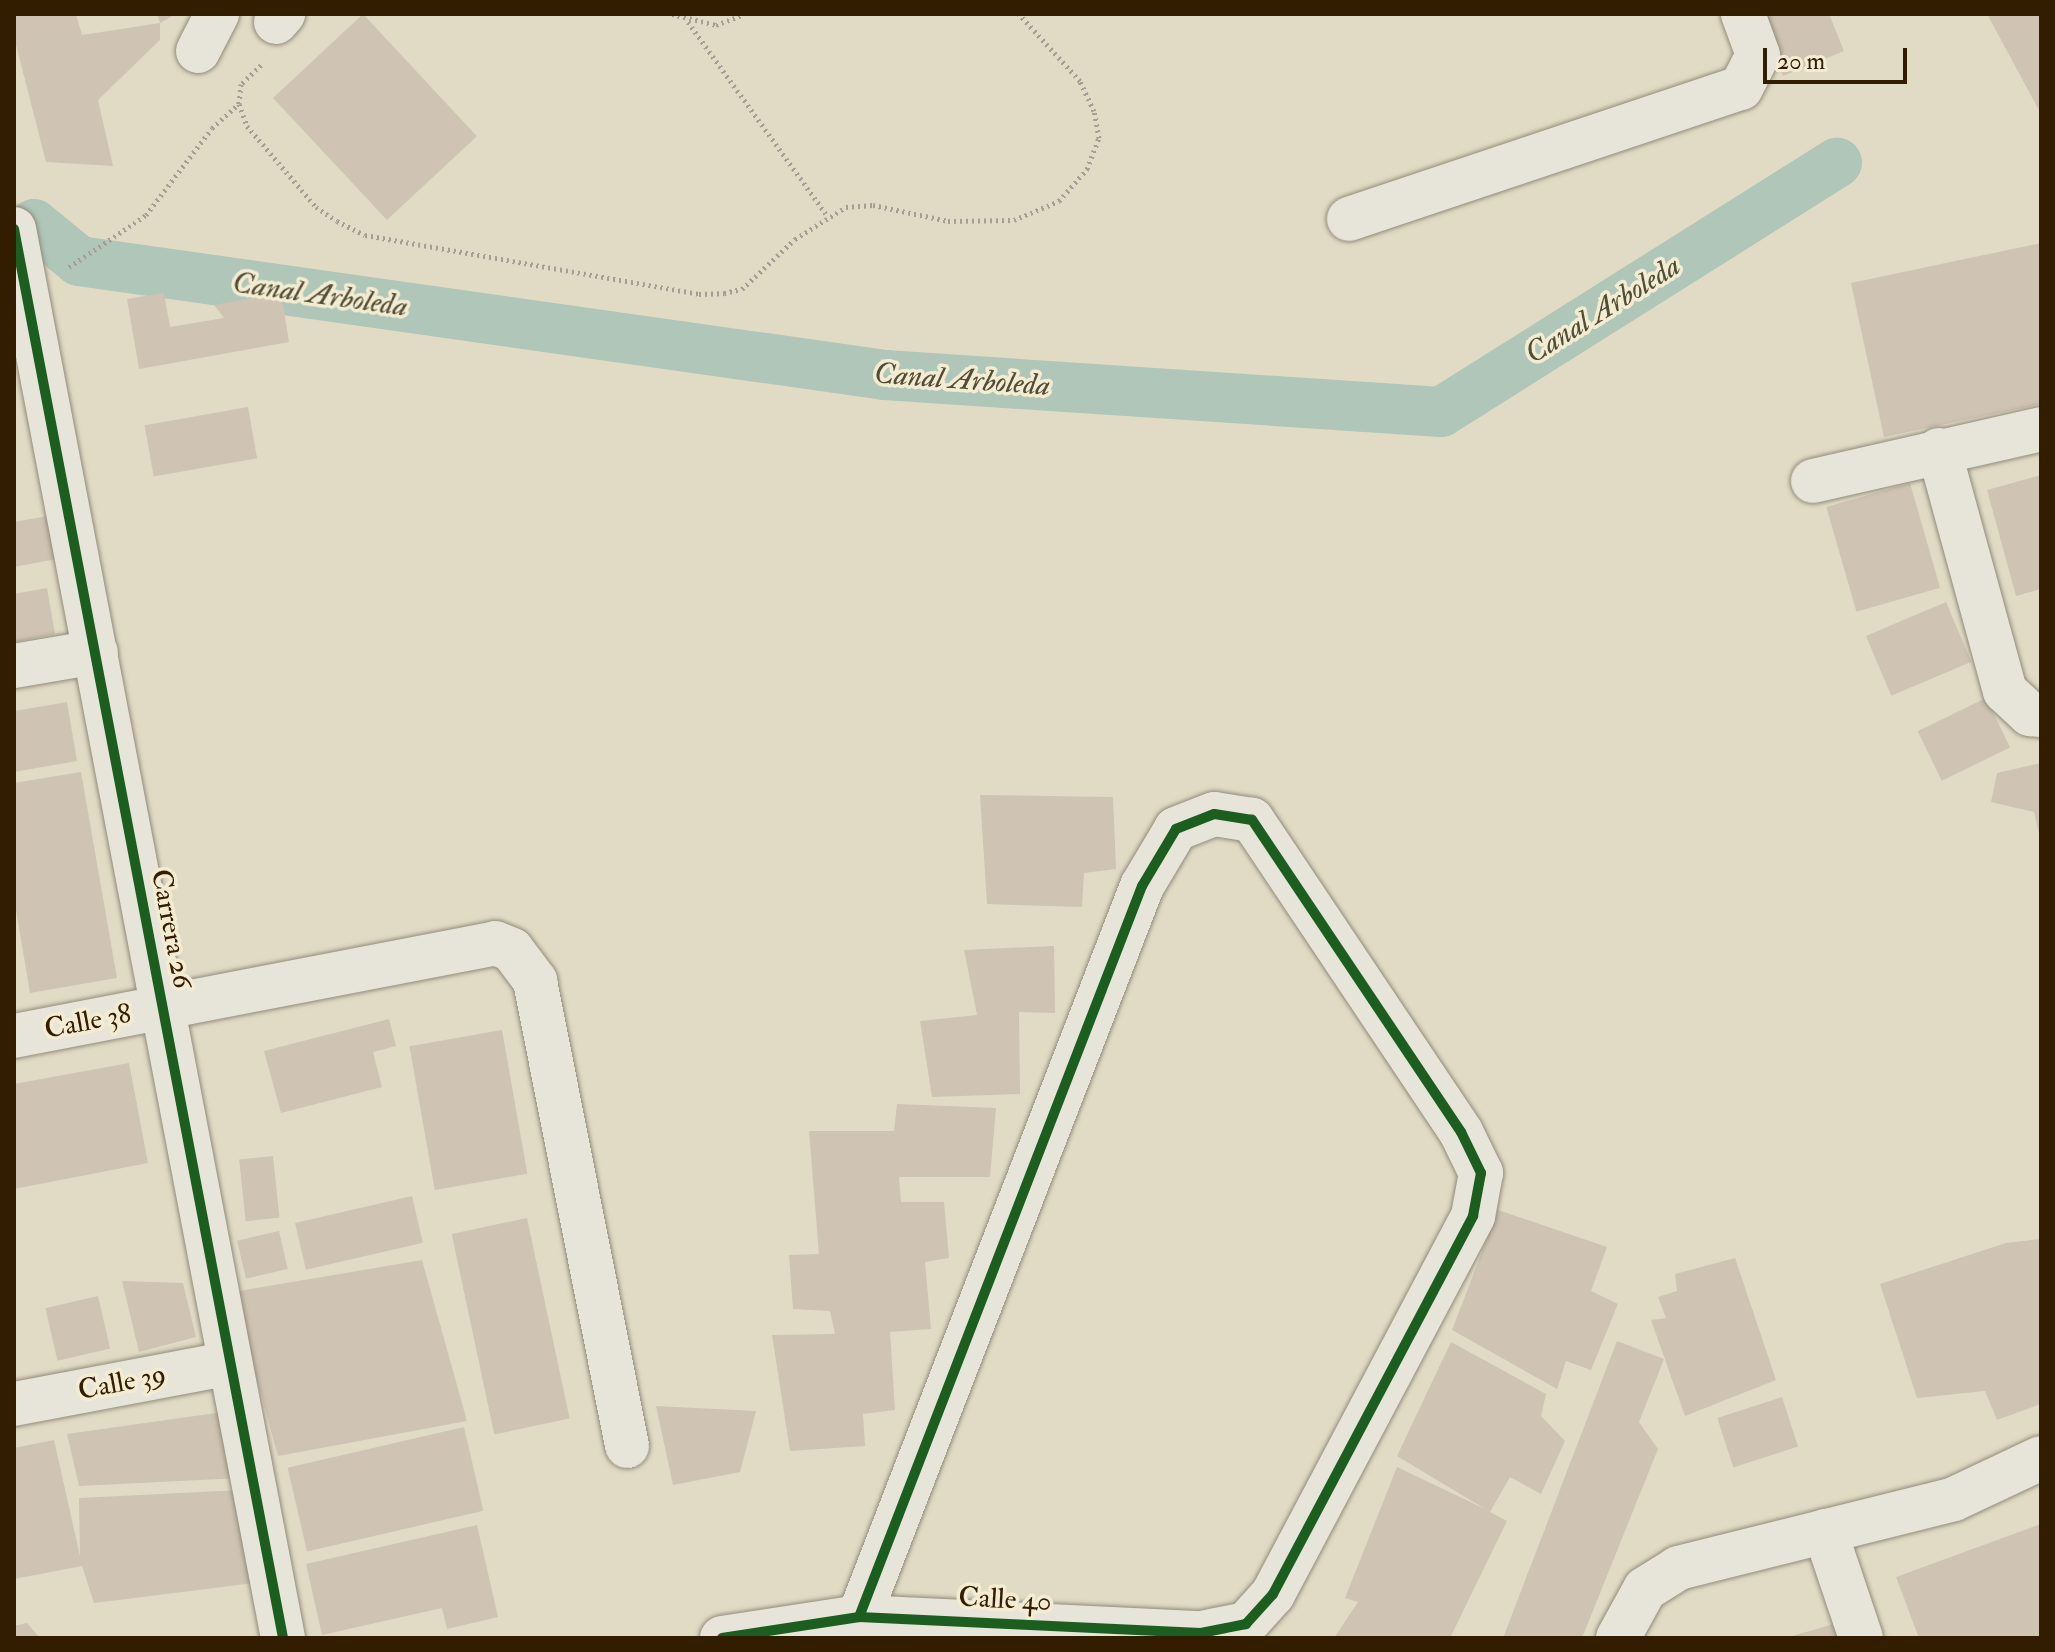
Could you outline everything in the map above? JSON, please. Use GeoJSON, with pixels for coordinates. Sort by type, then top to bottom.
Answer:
{"type":"FeatureCollection","features":[{"type":"Feature","properties":{"kind":"street"},"geometry":{"type":"LineString","coordinates":[[1349,219],[1741,88],[1758,55],[1743,14]]}},
{"type":"Feature","properties":{"kind":"street","name":"Carrera 26"},"geometry":{"type":"LineString","coordinates":[[14,229],[22,296],[96,652],[283,1638]]}},
{"type":"Feature","properties":{"kind":"street"},"geometry":{"type":"LineString","coordinates":[[1813,481],[2041,429]]}},
{"type":"Feature","properties":{"kind":"street"},"geometry":{"type":"LineString","coordinates":[[1939,450],[2005,691],[2030,714],[2041,715]]}},
{"type":"Feature","properties":{"kind":"street"},"geometry":{"type":"LineString","coordinates":[[14,666],[96,652]]}},
{"type":"Feature","properties":{"kind":"street","name":"Calle 40"},"geometry":{"type":"LineString","coordinates":[[722,1638],[859,1617],[1201,1633],[1246,1624],[1273,1594],[1473,1216],[1481,1173],[1461,1132],[1252,820],[1214,814],[1176,829],[1142,886],[859,1617]]}},
{"type":"Feature","properties":{"kind":"street","name":"Calle 38"},"geometry":{"type":"LineString","coordinates":[[14,1036],[495,943],[512,950],[535,981],[627,1446]]}},
{"type":"Feature","properties":{"kind":"street","name":"Calle 39"},"geometry":{"type":"LineString","coordinates":[[14,1404],[230,1363]]}},
{"type":"Feature","properties":{"kind":"street"},"geometry":{"type":"LineString","coordinates":[[1618,1638],[1645,1589],[1678,1568],[1954,1499],[2041,1458]]}},
{"type":"Feature","properties":{"kind":"street"},"geometry":{"type":"LineString","coordinates":[[1825,1531],[1861,1638]]}},
{"type":"Feature","properties":{"kind":"path"},"geometry":{"type":"LineString","coordinates":[[672,14],[688,22],[716,25],[744,14]]}},
{"type":"Feature","properties":{"kind":"path"},"geometry":{"type":"LineString","coordinates":[[277,30],[241,84],[239,104],[247,126],[316,207],[365,235],[699,294],[742,289],[826,214],[873,205],[948,221],[1014,220],[1059,201],[1087,169],[1099,138],[1094,111],[1080,81],[1019,14]]}},
{"type":"Feature","properties":{"kind":"path"},"geometry":{"type":"LineString","coordinates":[[688,22],[826,214]]}},
{"type":"Feature","properties":{"kind":"path"},"geometry":{"type":"LineString","coordinates":[[22,296],[146,215],[212,128],[239,104]]}},
{"type":"Feature","properties":{"kind":"building"},"geometry":{"type":"Polygon","coordinates":[[[14,14],[76,14],[82,35],[160,23],[160,40],[98,100],[113,166],[46,162],[14,37],[14,14]]]}},
{"type":"Feature","properties":{"kind":"building"},"geometry":{"type":"Polygon","coordinates":[[[157,14],[176,14],[160,23],[157,14]]]}},
{"type":"Feature","properties":{"kind":"building"},"geometry":{"type":"Polygon","coordinates":[[[363,14],[477,136],[387,220],[273,98],[363,14]]]}},
{"type":"Feature","properties":{"kind":"building"},"geometry":{"type":"Polygon","coordinates":[[[1757,14],[1829,14],[1844,51],[1783,76],[1757,14]]]}},
{"type":"Feature","properties":{"kind":"building"},"geometry":{"type":"Polygon","coordinates":[[[1987,14],[2041,14],[2041,114],[1987,14]]]}},
{"type":"Feature","properties":{"kind":"building"},"geometry":{"type":"Polygon","coordinates":[[[2041,243],[2041,404],[1884,437],[1851,283],[2041,243]]]}},
{"type":"Feature","properties":{"kind":"building"},"geometry":{"type":"Polygon","coordinates":[[[164,293],[170,327],[224,318],[214,305],[281,293],[289,342],[139,369],[127,299],[164,293]]]}},
{"type":"Feature","properties":{"kind":"building"},"geometry":{"type":"Polygon","coordinates":[[[248,407],[257,458],[154,476],[145,425],[248,407]]]}},
{"type":"Feature","properties":{"kind":"building"},"geometry":{"type":"Polygon","coordinates":[[[2041,475],[2041,589],[2016,596],[1987,490],[2041,475]]]}},
{"type":"Feature","properties":{"kind":"building"},"geometry":{"type":"Polygon","coordinates":[[[1910,483],[1940,588],[1856,612],[1826,507],[1910,483]]]}},
{"type":"Feature","properties":{"kind":"building"},"geometry":{"type":"Polygon","coordinates":[[[48,516],[56,559],[14,567],[14,522],[48,516]]]}},
{"type":"Feature","properties":{"kind":"building"},"geometry":{"type":"Polygon","coordinates":[[[47,588],[55,634],[14,642],[14,594],[47,588]]]}},
{"type":"Feature","properties":{"kind":"building"},"geometry":{"type":"Polygon","coordinates":[[[1946,602],[1971,662],[1891,696],[1866,636],[1946,602]]]}},
{"type":"Feature","properties":{"kind":"building"},"geometry":{"type":"Polygon","coordinates":[[[1986,698],[2010,747],[1942,781],[1918,731],[1986,698]]]}},
{"type":"Feature","properties":{"kind":"building"},"geometry":{"type":"Polygon","coordinates":[[[67,702],[77,761],[14,772],[14,711],[67,702]]]}},
{"type":"Feature","properties":{"kind":"building"},"geometry":{"type":"Polygon","coordinates":[[[2041,763],[2040,838],[2034,812],[1991,802],[1997,773],[2041,763]]]}},
{"type":"Feature","properties":{"kind":"building"},"geometry":{"type":"Polygon","coordinates":[[[81,772],[117,978],[30,993],[14,898],[14,783],[81,772]]]}},
{"type":"Feature","properties":{"kind":"building"},"geometry":{"type":"Polygon","coordinates":[[[980,795],[1113,797],[1116,869],[1084,873],[1082,907],[987,904],[980,795]]]}},
{"type":"Feature","properties":{"kind":"building"},"geometry":{"type":"Polygon","coordinates":[[[1054,946],[1055,1013],[1019,1012],[1020,1094],[932,1097],[920,1021],[977,1015],[964,950],[1054,946]]]}},
{"type":"Feature","properties":{"kind":"building"},"geometry":{"type":"Polygon","coordinates":[[[389,1019],[396,1046],[373,1052],[382,1087],[281,1113],[264,1051],[389,1019]]]}},
{"type":"Feature","properties":{"kind":"building"},"geometry":{"type":"Polygon","coordinates":[[[502,1030],[527,1174],[435,1190],[409,1046],[502,1030]]]}},
{"type":"Feature","properties":{"kind":"building"},"geometry":{"type":"Polygon","coordinates":[[[129,1063],[148,1163],[14,1189],[14,1084],[129,1063]]]}},
{"type":"Feature","properties":{"kind":"building"},"geometry":{"type":"Polygon","coordinates":[[[897,1104],[996,1108],[990,1177],[899,1177],[901,1202],[944,1202],[949,1258],[925,1262],[931,1329],[890,1332],[895,1410],[863,1414],[865,1446],[790,1451],[772,1335],[835,1334],[830,1311],[793,1309],[789,1255],[819,1254],[809,1131],[894,1131],[897,1104]]]}},
{"type":"Feature","properties":{"kind":"building"},"geometry":{"type":"Polygon","coordinates":[[[273,1156],[279,1218],[246,1221],[239,1160],[273,1156]]]}},
{"type":"Feature","properties":{"kind":"building"},"geometry":{"type":"Polygon","coordinates":[[[412,1196],[423,1243],[306,1270],[295,1223],[412,1196]]]}},
{"type":"Feature","properties":{"kind":"building"},"geometry":{"type":"Polygon","coordinates":[[[1498,1210],[1607,1247],[1591,1291],[1618,1304],[1591,1370],[1566,1361],[1557,1389],[1452,1330],[1498,1210]]]}},
{"type":"Feature","properties":{"kind":"building"},"geometry":{"type":"Polygon","coordinates":[[[527,1218],[570,1419],[494,1435],[452,1234],[527,1218]]]}},
{"type":"Feature","properties":{"kind":"building"},"geometry":{"type":"Polygon","coordinates":[[[279,1231],[288,1269],[246,1279],[237,1241],[279,1231]]]}},
{"type":"Feature","properties":{"kind":"building"},"geometry":{"type":"Polygon","coordinates":[[[2041,1239],[2041,1404],[1997,1420],[1985,1391],[1917,1398],[1880,1284],[2006,1243],[2041,1239]]]}},
{"type":"Feature","properties":{"kind":"building"},"geometry":{"type":"Polygon","coordinates":[[[1735,1258],[1776,1380],[1685,1416],[1651,1320],[1666,1318],[1658,1297],[1677,1291],[1675,1274],[1735,1258]]]}},
{"type":"Feature","properties":{"kind":"building"},"geometry":{"type":"Polygon","coordinates":[[[422,1260],[467,1421],[278,1456],[233,1292],[422,1260]]]}},
{"type":"Feature","properties":{"kind":"building"},"geometry":{"type":"Polygon","coordinates":[[[122,1281],[183,1283],[196,1337],[139,1352],[122,1281]]]}},
{"type":"Feature","properties":{"kind":"building"},"geometry":{"type":"Polygon","coordinates":[[[98,1296],[110,1349],[58,1361],[45,1308],[98,1296]]]}},
{"type":"Feature","properties":{"kind":"building"},"geometry":{"type":"Polygon","coordinates":[[[1617,1341],[1664,1359],[1639,1422],[1658,1449],[1582,1638],[1503,1638],[1617,1341]]]}},
{"type":"Feature","properties":{"kind":"building"},"geometry":{"type":"Polygon","coordinates":[[[1451,1342],[1546,1394],[1541,1416],[1565,1441],[1541,1494],[1510,1477],[1490,1512],[1507,1521],[1450,1638],[1334,1638],[1358,1602],[1345,1598],[1397,1467],[1485,1509],[1397,1456],[1451,1342]]]}},
{"type":"Feature","properties":{"kind":"building"},"geometry":{"type":"Polygon","coordinates":[[[1782,1397],[1798,1446],[1733,1467],[1717,1418],[1782,1397]]]}},
{"type":"Feature","properties":{"kind":"building"},"geometry":{"type":"Polygon","coordinates":[[[656,1406],[756,1411],[740,1472],[673,1485],[656,1406]]]}},
{"type":"Feature","properties":{"kind":"building"},"geometry":{"type":"Polygon","coordinates":[[[223,1412],[241,1478],[79,1486],[67,1434],[223,1412]]]}},
{"type":"Feature","properties":{"kind":"building"},"geometry":{"type":"Polygon","coordinates":[[[464,1427],[483,1511],[307,1552],[288,1468],[464,1427]]]}},
{"type":"Feature","properties":{"kind":"building"},"geometry":{"type":"Polygon","coordinates":[[[54,1440],[80,1556],[79,1498],[241,1490],[261,1582],[94,1603],[82,1566],[14,1579],[14,1448],[54,1440]]]}},
{"type":"Feature","properties":{"kind":"building"},"geometry":{"type":"Polygon","coordinates":[[[2041,1524],[2041,1638],[1919,1638],[1896,1577],[2041,1524]]]}},
{"type":"Feature","properties":{"kind":"building"},"geometry":{"type":"Polygon","coordinates":[[[477,1525],[498,1617],[447,1629],[442,1608],[322,1635],[306,1564],[477,1525]]]}},
{"type":"Feature","properties":{"kind":"building"},"geometry":{"type":"Polygon","coordinates":[[[27,1623],[40,1638],[14,1638],[14,1626],[27,1623]]]}},
{"type":"Feature","properties":{"kind":"building"},"geometry":{"type":"Polygon","coordinates":[[[1837,1623],[1842,1638],[1789,1638],[1789,1637],[1837,1623]]]}},
{"type":"Feature","properties":{"kind":"waterway","name":"Canal Arboleda"},"geometry":{"type":"LineString","coordinates":[[34,224],[79,261],[885,375],[1441,412],[1837,163]]}},
{"type":"Feature","properties":{"kind":"cycle path"},"geometry":{"type":"LineString","coordinates":[[14,229],[283,1638]]}},
{"type":"Feature","properties":{"kind":"cycle path"},"geometry":{"type":"LineString","coordinates":[[722,1638],[859,1617],[1201,1633],[1246,1624],[1273,1594],[1473,1216],[1481,1173],[1461,1132],[1252,820],[1214,814],[1176,829],[1142,886],[859,1617]]}}]}
